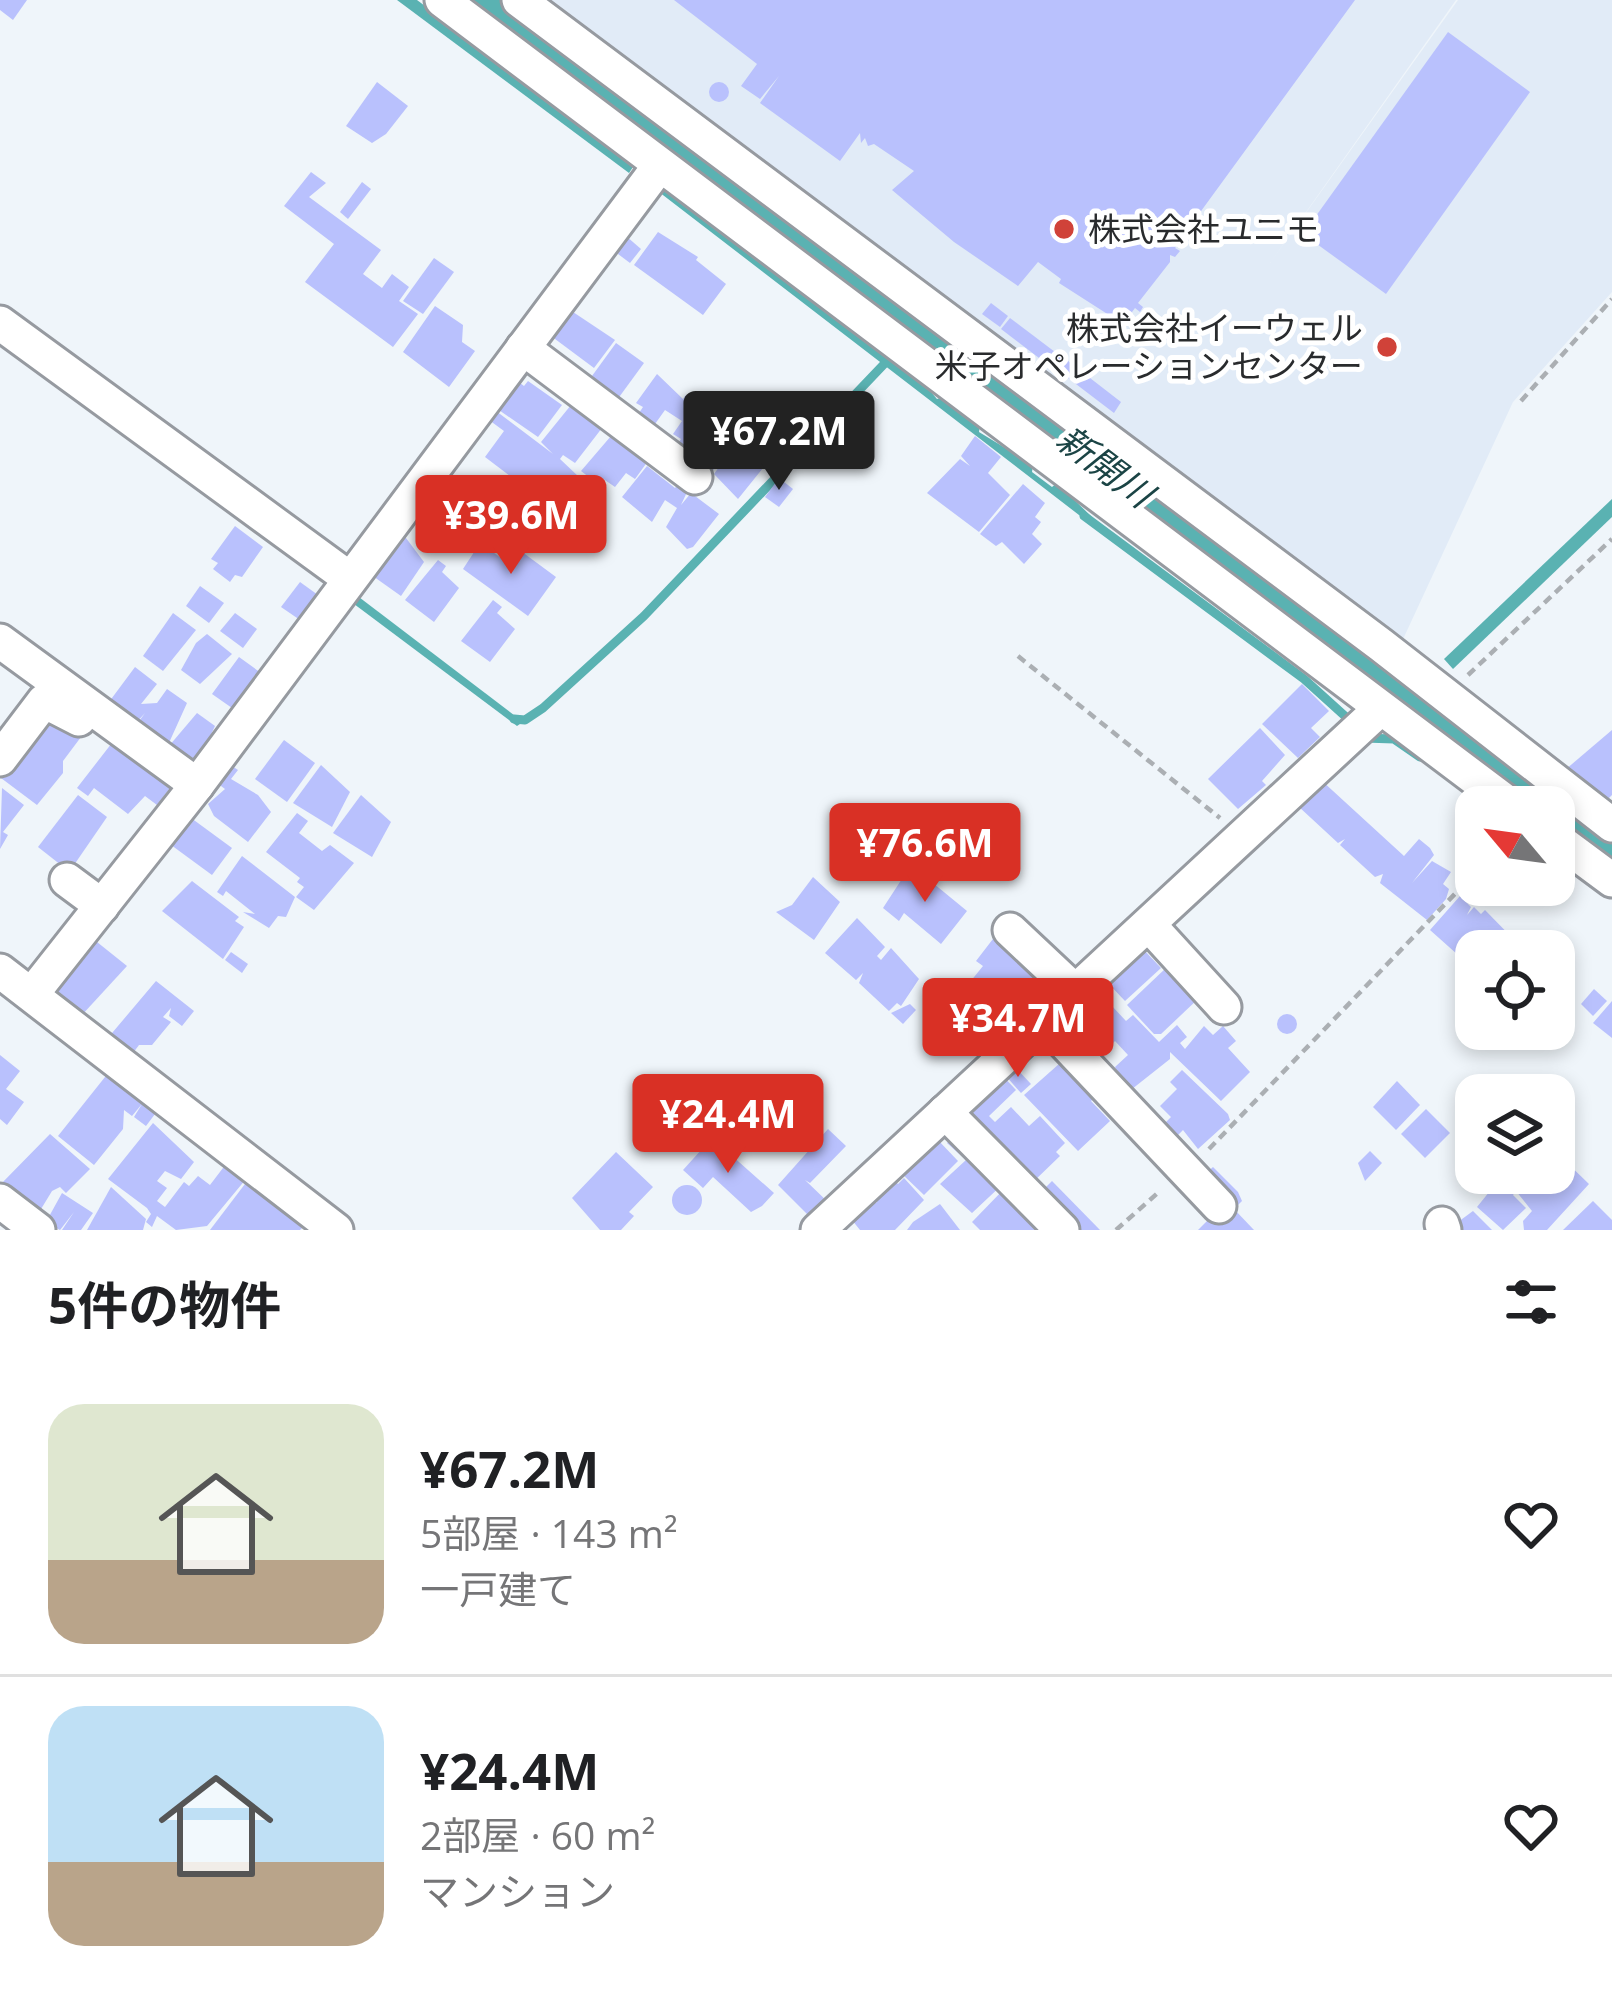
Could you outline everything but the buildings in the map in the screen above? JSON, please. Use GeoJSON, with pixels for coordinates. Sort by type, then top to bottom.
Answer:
{"type":"FeatureCollection","features":[{"type":"Feature","properties":{"kind":"street"},"geometry":{"type":"LineString","coordinates":[[442,0],[660,165],[1387,689],[1448,699],[1612,825]]}},
{"type":"Feature","properties":{"kind":"street"},"geometry":{"type":"LineString","coordinates":[[518,0],[1387,689],[1491,786]]}},
{"type":"Feature","properties":{"kind":"street"},"geometry":{"type":"LineString","coordinates":[[336,1230],[10,982],[102,906],[660,165]]}},
{"type":"Feature","properties":{"kind":"street"},"geometry":{"type":"LineString","coordinates":[[0,323],[350,578]]}},
{"type":"Feature","properties":{"kind":"street"},"geometry":{"type":"LineString","coordinates":[[524,348],[695,477]]}},
{"type":"Feature","properties":{"kind":"street"},"geometry":{"type":"LineString","coordinates":[[0,641],[197,785]]}},
{"type":"Feature","properties":{"kind":"street"},"geometry":{"type":"LineString","coordinates":[[836,1224],[945,1112],[1243,837],[1387,689]]}},
{"type":"Feature","properties":{"kind":"street"},"geometry":{"type":"LineString","coordinates":[[0,759],[44,701],[90,724],[110,721]]}},
{"type":"Feature","properties":{"kind":"street"},"geometry":{"type":"LineString","coordinates":[[1575,853],[1612,880]]}},
{"type":"Feature","properties":{"kind":"street"},"geometry":{"type":"LineString","coordinates":[[67,880],[102,906]]}},
{"type":"Feature","properties":{"kind":"street"},"geometry":{"type":"LineString","coordinates":[[1150,926],[1224,1007]]}},
{"type":"Feature","properties":{"kind":"street"},"geometry":{"type":"LineString","coordinates":[[1010,930],[1076,992]]}},
{"type":"Feature","properties":{"kind":"street"},"geometry":{"type":"LineString","coordinates":[[1044,1022],[1220,1206]]}},
{"type":"Feature","properties":{"kind":"street"},"geometry":{"type":"LineString","coordinates":[[945,1112],[1061,1230]]}},
{"type":"Feature","properties":{"kind":"street"},"geometry":{"type":"LineString","coordinates":[[0,1201],[38,1230]]}},
{"type":"Feature","properties":{"kind":"path"},"geometry":{"type":"LineString","coordinates":[[1520,401],[1612,299]]}},
{"type":"Feature","properties":{"kind":"path"},"geometry":{"type":"LineString","coordinates":[[1448,699],[1612,539]]}},
{"type":"Feature","properties":{"kind":"path"},"geometry":{"type":"LineString","coordinates":[[1018,656],[1243,837]]}},
{"type":"Feature","properties":{"kind":"path"},"geometry":{"type":"LineString","coordinates":[[1116,1230],[1352,1006],[1455,895]]}},
{"type":"Feature","properties":{"kind":"shaded area"},"geometry":{"type":"Polygon","coordinates":[[[537,0],[1456,0],[1270,263],[1458,0],[1612,0],[1612,292],[1513,402],[1398,650],[537,0]]]}},
{"type":"Feature","properties":{"kind":"water"},"geometry":{"type":"Polygon","coordinates":[[[397,0],[417,0],[635,164],[629,173],[397,0]]]}},
{"type":"Feature","properties":{"kind":"water","name":"新開川"},"geometry":{"type":"Polygon","coordinates":[[[468,0],[500,0],[1547,786],[1513,786],[468,0]]]}},
{"type":"Feature","properties":{"kind":"water"},"geometry":{"type":"Polygon","coordinates":[[[666,189],[919,378],[937,399],[943,397],[980,425],[979,432],[1033,465],[1032,472],[1052,487],[1057,483],[1095,520],[1092,525],[659,192],[666,189]]]}},
{"type":"Feature","properties":{"kind":"water"},"geometry":{"type":"Polygon","coordinates":[[[1612,499],[1612,517],[1453,669],[1444,659],[1612,499]]]}},
{"type":"Feature","properties":{"kind":"water"},"geometry":{"type":"Polygon","coordinates":[[[351,591],[523,722],[517,726],[346,598],[351,591]]]}},
{"type":"Feature","properties":{"kind":"water"},"geometry":{"type":"Polygon","coordinates":[[[1575,807],[1612,835],[1612,860],[1575,833],[1575,807]]]}},
{"type":"Feature","properties":{"kind":"waterway"},"geometry":{"type":"LineString","coordinates":[[514,719],[525,720],[543,708],[644,616],[887,361]]}},
{"type":"Feature","properties":{"kind":"waterway"},"geometry":{"type":"LineString","coordinates":[[1084,516],[1304,679],[1346,717]]}},
{"type":"Feature","properties":{"kind":"waterway"},"geometry":{"type":"LineString","coordinates":[[1364,738],[1394,739],[1420,757]]}},
{"type":"Feature","properties":{"kind":"place","name":"株式会社ユニモ"},"geometry":{"type":"Point","coordinates":[1064,229]}},
{"type":"Feature","properties":{"kind":"place","name":"株式会社イーウェル 米子オペレーションセンター"},"geometry":{"type":"Point","coordinates":[1387,347]}}]}
